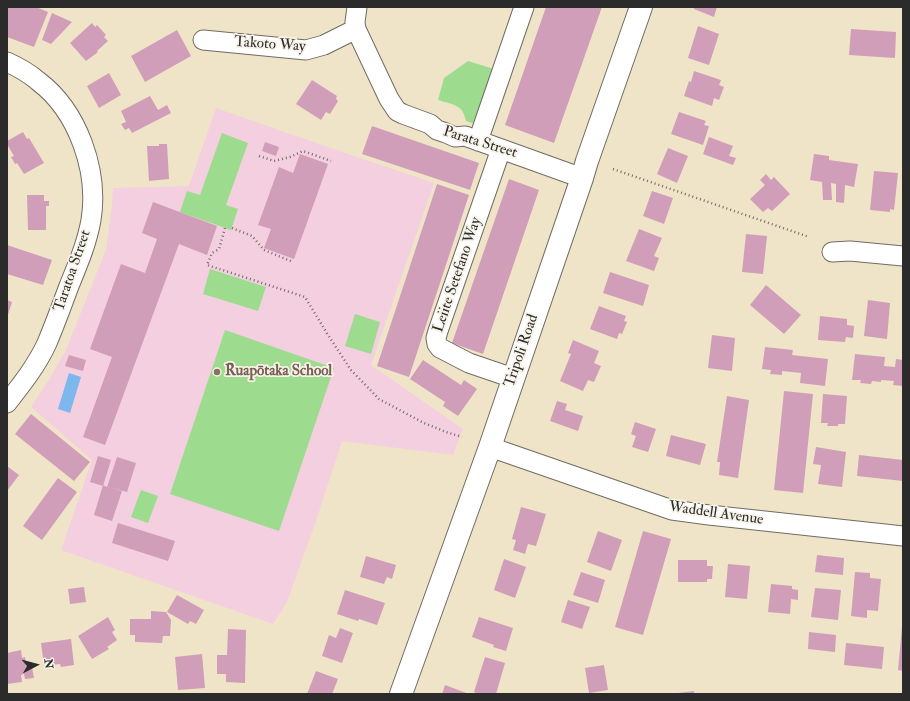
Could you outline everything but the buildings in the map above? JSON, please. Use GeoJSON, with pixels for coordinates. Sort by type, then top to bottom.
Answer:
{"type":"FeatureCollection","features":[{"type":"Feature","properties":{"kind":"street","name":"Parata Street"},"geometry":{"type":"LineString","coordinates":[[357,7],[355,22],[356,29],[389,99],[397,111],[430,124],[437,130],[446,134],[455,137],[465,136],[582,178]]}},
{"type":"Feature","properties":{"kind":"street","name":"Tripoli Road"},"geometry":{"type":"LineString","coordinates":[[401,694],[490,447],[587,160],[642,7]]}},
{"type":"Feature","properties":{"kind":"street"},"geometry":{"type":"LineString","coordinates":[[478,141],[521,8]]}},
{"type":"Feature","properties":{"kind":"street","name":"Takoto Way"},"geometry":{"type":"LineString","coordinates":[[203,40],[306,50],[324,45],[356,29]]}},
{"type":"Feature","properties":{"kind":"street","name":"Taratoa Street"},"geometry":{"type":"LineString","coordinates":[[7,62],[18,67],[39,81],[54,96],[70,117],[77,129],[83,145],[92,182],[92,200],[91,219],[86,240],[50,335],[41,356],[7,403]]}},
{"type":"Feature","properties":{"kind":"street","name":"Leiite Setefano Way"},"geometry":{"type":"LineString","coordinates":[[501,149],[436,338],[437,344],[440,348],[469,363],[513,378]]}},
{"type":"Feature","properties":{"kind":"street"},"geometry":{"type":"LineString","coordinates":[[832,252],[850,251],[903,256]]}},
{"type":"Feature","properties":{"kind":"street","name":"Waddell Avenue"},"geometry":{"type":"LineString","coordinates":[[490,447],[672,510],[709,516],[903,536]]}},
{"type":"Feature","properties":{"kind":"path"},"geometry":{"type":"LineString","coordinates":[[259,156],[274,161],[290,157],[303,151],[331,161]]}},
{"type":"Feature","properties":{"kind":"path"},"geometry":{"type":"LineString","coordinates":[[613,170],[809,237]]}},
{"type":"Feature","properties":{"kind":"path"},"geometry":{"type":"LineString","coordinates":[[225,228],[218,249],[212,253],[208,265],[304,297],[351,370],[379,398],[424,422],[446,432],[462,437]]}},
{"type":"Feature","properties":{"kind":"path"},"geometry":{"type":"LineString","coordinates":[[232,228],[252,236],[264,250],[293,262]]}},
{"type":"Feature","properties":{"kind":"shaded area","name":"Ruapōtaka School"},"geometry":{"type":"Polygon","coordinates":[[[216,108],[434,183],[371,365],[463,429],[453,455],[342,441],[315,524],[287,602],[273,624],[61,550],[92,460],[31,407],[66,350],[106,250],[113,188],[189,186],[216,108]]]}},
{"type":"Feature","properties":{"kind":"green space"},"geometry":{"type":"Polygon","coordinates":[[[468,61],[494,69],[475,124],[466,121],[465,115],[460,108],[453,104],[438,100],[444,78],[468,61]]]}},
{"type":"Feature","properties":{"kind":"green space"},"geometry":{"type":"Polygon","coordinates":[[[222,133],[248,143],[226,205],[238,209],[231,230],[180,212],[187,191],[200,195],[222,133]]]}},
{"type":"Feature","properties":{"kind":"green space"},"geometry":{"type":"Polygon","coordinates":[[[210,269],[266,287],[258,311],[203,294],[210,269]]]}},
{"type":"Feature","properties":{"kind":"green space"},"geometry":{"type":"Polygon","coordinates":[[[355,314],[380,322],[371,354],[345,346],[355,314]]]}},
{"type":"Feature","properties":{"kind":"green space"},"geometry":{"type":"Polygon","coordinates":[[[225,330],[334,368],[279,531],[170,494],[225,330]]]}},
{"type":"Feature","properties":{"kind":"green space"},"geometry":{"type":"Polygon","coordinates":[[[141,490],[158,496],[148,523],[131,517],[141,490]]]}},
{"type":"Feature","properties":{"kind":"water"},"geometry":{"type":"Polygon","coordinates":[[[69,373],[81,377],[70,413],[58,409],[69,373]]]}},
{"type":"Feature","properties":{"kind":"place","name":"Ruapōtaka School"},"geometry":{"type":"Point","coordinates":[217,372]}}]}
